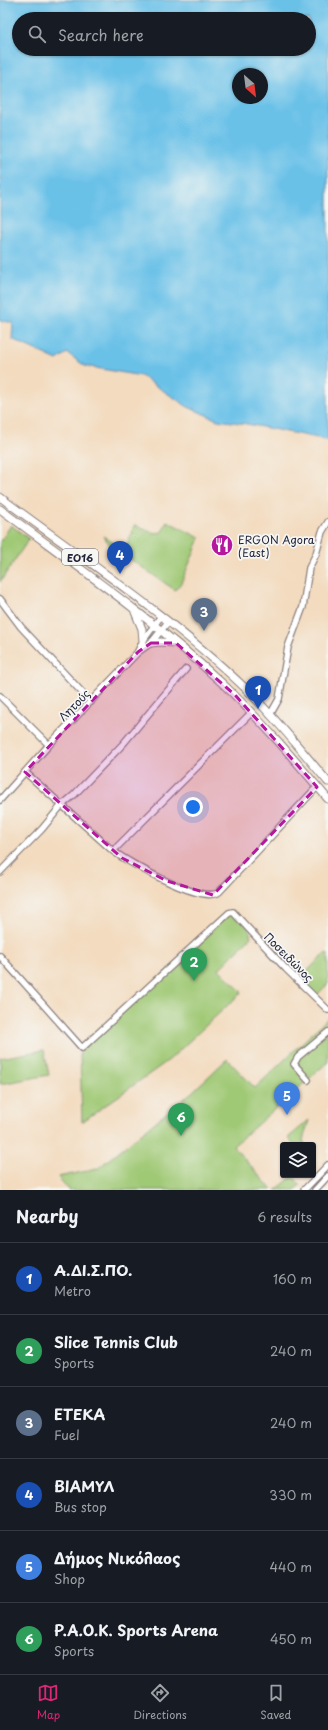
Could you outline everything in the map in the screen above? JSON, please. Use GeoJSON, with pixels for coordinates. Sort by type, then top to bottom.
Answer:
{"type":"FeatureCollection","features":[{"type":"Feature","properties":{"kind":"main road","name":"ΕΟ16"},"geometry":{"type":"LineString","coordinates":[[0,497],[161,616],[235,678],[270,715],[328,782]]}},
{"type":"Feature","properties":{"kind":"main road","name":"ΕΟ16"},"geometry":{"type":"LineString","coordinates":[[0,509],[161,630],[222,683],[252,713],[328,799]]}},
{"type":"Feature","properties":{"kind":"main road"},"geometry":{"type":"LineString","coordinates":[[134,610],[141,625],[143,641]]}},
{"type":"Feature","properties":{"kind":"main road"},"geometry":{"type":"LineString","coordinates":[[151,643],[176,643]]}},
{"type":"Feature","properties":{"kind":"street"},"geometry":{"type":"LineString","coordinates":[[270,715],[278,699],[288,647],[303,607],[309,568],[316,554],[322,532],[328,522]]}},
{"type":"Feature","properties":{"kind":"street"},"geometry":{"type":"LineString","coordinates":[[0,599],[21,627],[91,702]]}},
{"type":"Feature","properties":{"kind":"street","name":"Λητούς"},"geometry":{"type":"LineString","coordinates":[[138,652],[143,641],[161,616]]}},
{"type":"Feature","properties":{"kind":"street","name":"Λητούς"},"geometry":{"type":"LineString","coordinates":[[0,800],[49,745],[138,652],[151,643],[168,622]]}},
{"type":"Feature","properties":{"kind":"street"},"geometry":{"type":"LineString","coordinates":[[0,872],[42,829],[61,806],[74,795],[124,744],[186,669]]}},
{"type":"Feature","properties":{"kind":"street"},"geometry":{"type":"LineString","coordinates":[[0,696],[49,745]]}},
{"type":"Feature","properties":{"kind":"street"},"geometry":{"type":"LineString","coordinates":[[113,851],[252,713]]}},
{"type":"Feature","properties":{"kind":"street"},"geometry":{"type":"LineString","coordinates":[[25,772],[61,806],[82,822],[113,851],[139,868],[156,876],[200,893],[213,895],[219,892],[317,787]]}},
{"type":"Feature","properties":{"kind":"street","name":"Ποσειδώνος"},"geometry":{"type":"LineString","coordinates":[[0,956],[82,1048],[229,913],[234,913],[253,935],[328,1010]]}},
{"type":"Feature","properties":{"kind":"street"},"geometry":{"type":"LineString","coordinates":[[308,1080],[294,1064],[298,1057],[328,1032]]}},
{"type":"Feature","properties":{"kind":"street"},"geometry":{"type":"LineString","coordinates":[[304,1190],[328,1165]]}},
{"type":"Feature","properties":{"kind":"street"},"geometry":{"type":"LineString","coordinates":[[315,1190],[328,1176]]}},
{"type":"Feature","properties":{"kind":"highlighted area"},"geometry":{"type":"Polygon","coordinates":[[[151,643],[176,643],[236,696],[317,787],[213,895],[167,881],[122,858],[25,772],[138,652],[151,643]]]}},
{"type":"Feature","properties":{"kind":"green space"},"geometry":{"type":"Polygon","coordinates":[[[167,521],[200,538],[181,583],[175,590],[110,545],[103,536],[125,550],[135,525],[153,533],[162,532],[167,521]]]}},
{"type":"Feature","properties":{"kind":"green space"},"geometry":{"type":"Polygon","coordinates":[[[11,525],[29,539],[0,582],[0,542],[11,525]]]}},
{"type":"Feature","properties":{"kind":"green space"},"geometry":{"type":"Polygon","coordinates":[[[233,910],[249,929],[251,937],[219,969],[242,992],[169,1060],[82,1122],[80,1052],[233,910]]]}},
{"type":"Feature","properties":{"kind":"green space"},"geometry":{"type":"Polygon","coordinates":[[[326,953],[328,954],[328,984],[317,995],[300,978],[326,953]]]}},
{"type":"Feature","properties":{"kind":"green space"},"geometry":{"type":"Polygon","coordinates":[[[328,1018],[328,1062],[233,1146],[272,1190],[69,1190],[58,1177],[97,1169],[191,1093],[227,1059],[255,1088],[328,1018]]]}},
{"type":"Feature","properties":{"kind":"green space"},"geometry":{"type":"Polygon","coordinates":[[[44,1050],[49,1075],[0,1084],[0,1058],[44,1050]]]}},
{"type":"Feature","properties":{"kind":"green space"},"geometry":{"type":"Polygon","coordinates":[[[309,1120],[303,1140],[304,1142],[291,1142],[288,1138],[309,1120]]]}},
{"type":"Feature","properties":{"kind":"green space"},"geometry":{"type":"Polygon","coordinates":[[[291,1178],[295,1178],[300,1185],[295,1190],[276,1190],[291,1178]]]}},
{"type":"Feature","properties":{"kind":"water"},"geometry":{"type":"Polygon","coordinates":[[[0,0],[328,0],[328,440],[247,424],[218,420],[188,407],[141,376],[85,366],[67,353],[57,360],[12,339],[13,323],[0,320],[0,0]]]}},
{"type":"Feature","properties":{"kind":"place","name":"ERGON Agora (East)"},"geometry":{"type":"Point","coordinates":[222,545]}},
{"type":"Feature","properties":{"kind":"place","name":"ΒΙΑΜΥΛ"},"geometry":{"type":"Point","coordinates":[120,574]}},
{"type":"Feature","properties":{"kind":"place","name":"ΕΤΕΚΑ"},"geometry":{"type":"Point","coordinates":[204,631]}},
{"type":"Feature","properties":{"kind":"place","name":"Α.ΔΙ.Σ.ΠΟ."},"geometry":{"type":"Point","coordinates":[258,709]}},
{"type":"Feature","properties":{"kind":"place","name":"Slice Tennis Club"},"geometry":{"type":"Point","coordinates":[194,981]}},
{"type":"Feature","properties":{"kind":"place","name":"Δήμος Νικόλαος"},"geometry":{"type":"Point","coordinates":[287,1115]}},
{"type":"Feature","properties":{"kind":"place","name":"P.A.O.K. Sports Arena"},"geometry":{"type":"Point","coordinates":[181,1136]}}]}
